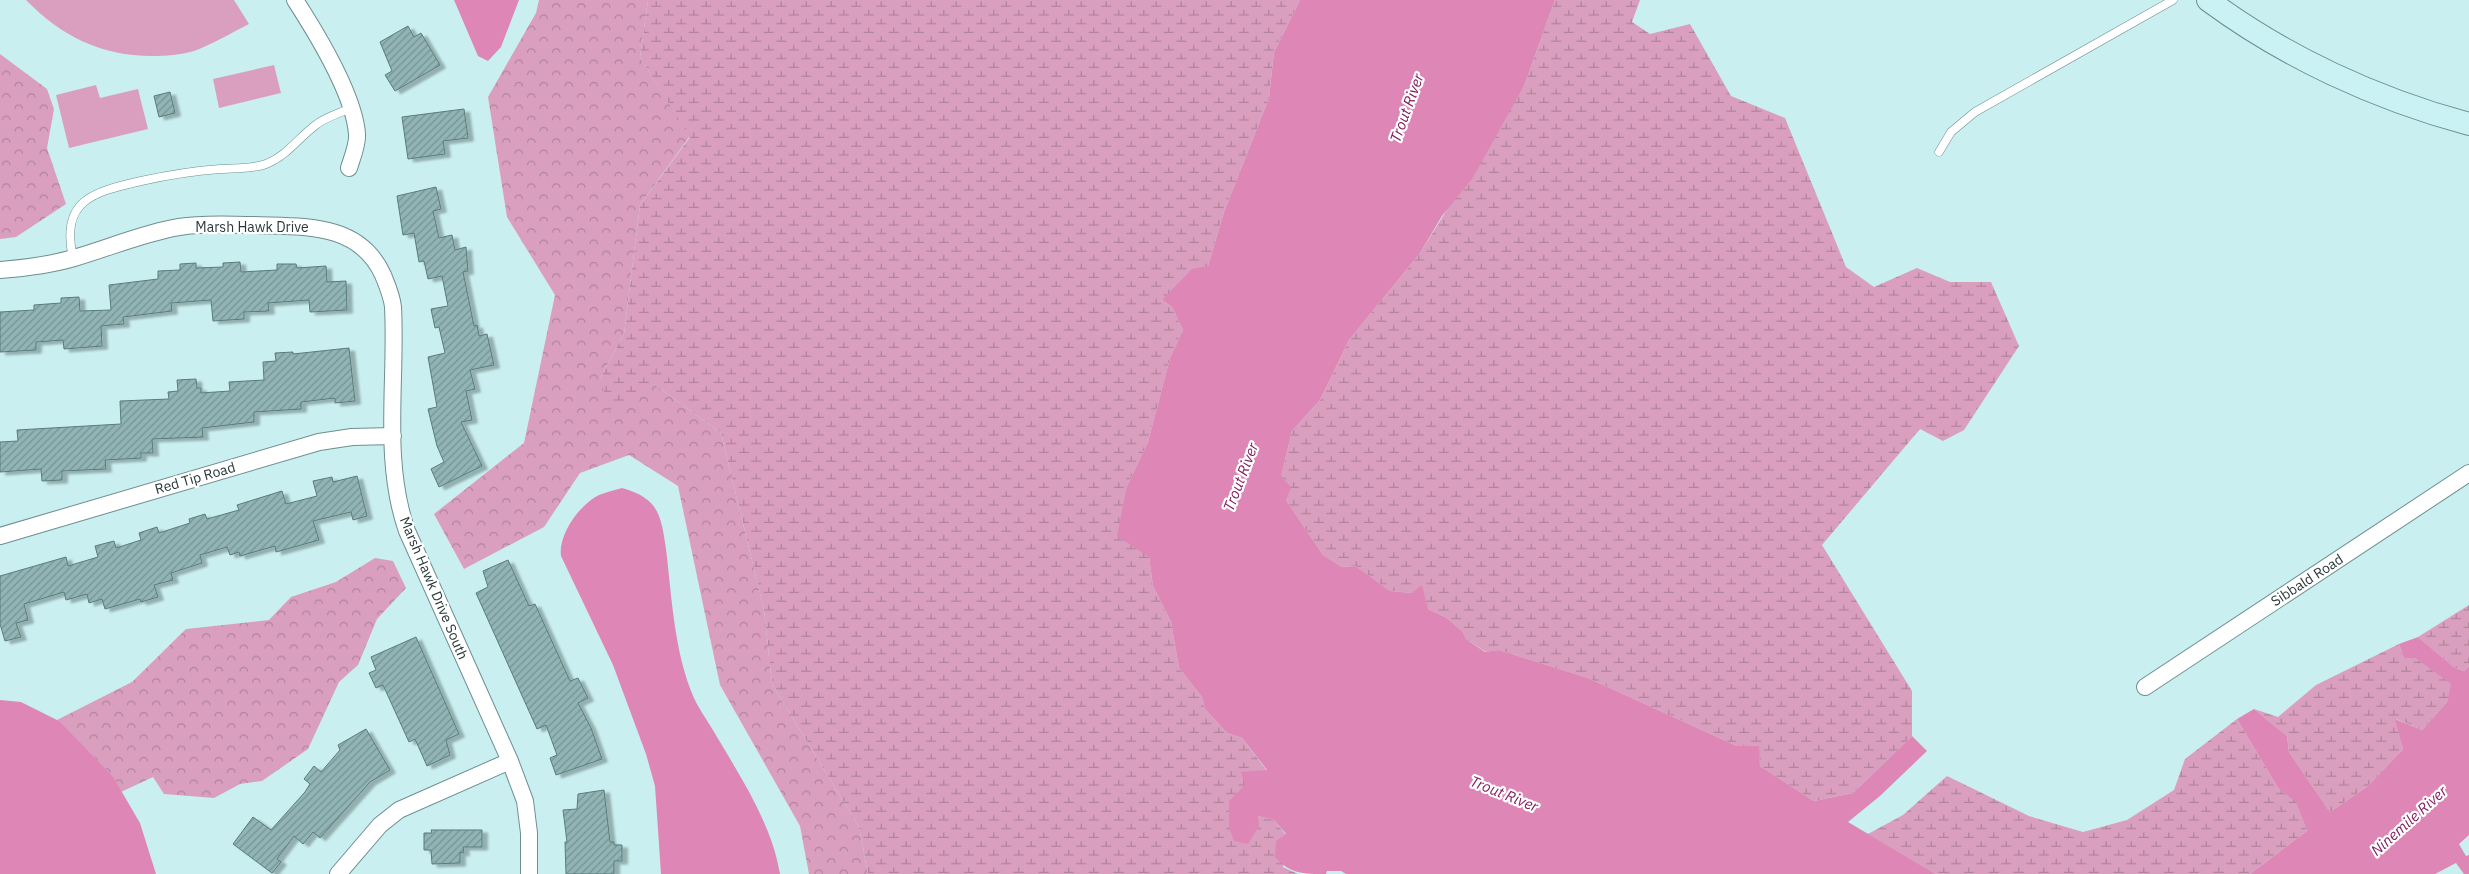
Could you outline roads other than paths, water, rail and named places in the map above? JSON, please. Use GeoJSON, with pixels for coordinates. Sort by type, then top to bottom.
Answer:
{"type":"FeatureCollection","features":[{"type":"Feature","properties":{"kind":"street"},"geometry":{"type":"LineString","coordinates":[[295,0],[336,71],[351,108],[358,135],[350,168]]}},
{"type":"Feature","properties":{"kind":"street"},"geometry":{"type":"LineString","coordinates":[[2208,0],[2264,38],[2323,69],[2364,88],[2469,124]]}},
{"type":"Feature","properties":{"kind":"street","name":"Marsh Hawk Drive"},"geometry":{"type":"LineString","coordinates":[[0,270],[28,268],[73,258],[153,233],[180,227],[209,224],[317,227],[342,235],[361,246],[378,264]]}},
{"type":"Feature","properties":{"kind":"street","name":"Marsh Hawk Drive South"},"geometry":{"type":"LineString","coordinates":[[378,264],[393,305],[393,436],[398,506],[407,531],[510,761],[525,801],[529,833],[529,874]]}},
{"type":"Feature","properties":{"kind":"street","name":"Red Tip Road"},"geometry":{"type":"LineString","coordinates":[[0,536],[319,442],[352,437],[393,436]]}},
{"type":"Feature","properties":{"kind":"street","name":"Sibbald Road"},"geometry":{"type":"LineString","coordinates":[[2146,687],[2469,473]]}},
{"type":"Feature","properties":{"kind":"street"},"geometry":{"type":"LineString","coordinates":[[338,874],[380,826],[399,810],[510,761]]}},
{"type":"Feature","properties":{"kind":"lane"},"geometry":{"type":"LineString","coordinates":[[1939,152],[1951,132],[1975,112],[2173,0]]}},
{"type":"Feature","properties":{"kind":"lane"},"geometry":{"type":"LineString","coordinates":[[73,258],[69,240],[73,218],[81,204],[90,196],[109,188],[183,172],[263,165],[277,159],[317,123],[351,108]]}},
{"type":"Feature","properties":{"kind":"water"},"geometry":{"type":"Polygon","coordinates":[[[454,0],[519,0],[501,47],[488,61],[478,56],[454,0]]]}},
{"type":"Feature","properties":{"kind":"water","name":"Trout River"},"geometry":{"type":"Polygon","coordinates":[[[1300,0],[1555,0],[1524,86],[1472,179],[1442,216],[1420,253],[1349,340],[1320,400],[1292,431],[1281,477],[1291,487],[1286,500],[1323,555],[1342,567],[1356,566],[1390,591],[1412,593],[1422,585],[1428,609],[1447,618],[1463,632],[1466,639],[1485,652],[1499,650],[1588,678],[1737,746],[1759,746],[1760,766],[1814,801],[1853,793],[1912,736],[1927,751],[1880,796],[1848,822],[1936,874],[1346,874],[1341,871],[1327,871],[1326,874],[1310,874],[1292,870],[1275,857],[1276,841],[1286,834],[1274,820],[1258,816],[1259,826],[1248,844],[1234,841],[1229,827],[1229,801],[1245,785],[1241,772],[1267,770],[1242,738],[1227,733],[1205,709],[1202,697],[1179,668],[1171,622],[1153,586],[1149,557],[1117,536],[1127,486],[1148,442],[1170,358],[1183,330],[1172,307],[1162,300],[1192,269],[1208,266],[1224,212],[1269,98],[1274,52],[1300,0]]]}},
{"type":"Feature","properties":{"kind":"water"},"geometry":{"type":"Polygon","coordinates":[[[622,488],[643,497],[656,509],[662,526],[678,644],[687,680],[696,703],[755,803],[770,838],[780,874],[661,874],[655,786],[646,754],[613,665],[561,556],[561,548],[566,530],[577,513],[599,495],[622,488]]]}},
{"type":"Feature","properties":{"kind":"water","name":"Ninemile River"},"geometry":{"type":"Polygon","coordinates":[[[2418,637],[2455,668],[2464,671],[2469,666],[2469,835],[2459,844],[2466,856],[2469,855],[2469,874],[2464,874],[2456,863],[2435,874],[2250,874],[2307,831],[2296,802],[2278,788],[2237,719],[2254,709],[2287,736],[2289,752],[2330,812],[2368,786],[2403,749],[2395,719],[2422,730],[2447,702],[2451,684],[2415,658],[2404,658],[2399,644],[2418,637]]]}},
{"type":"Feature","properties":{"kind":"water"},"geometry":{"type":"Polygon","coordinates":[[[0,700],[21,702],[59,721],[112,775],[140,823],[156,874],[0,874],[0,700]]]}}]}
